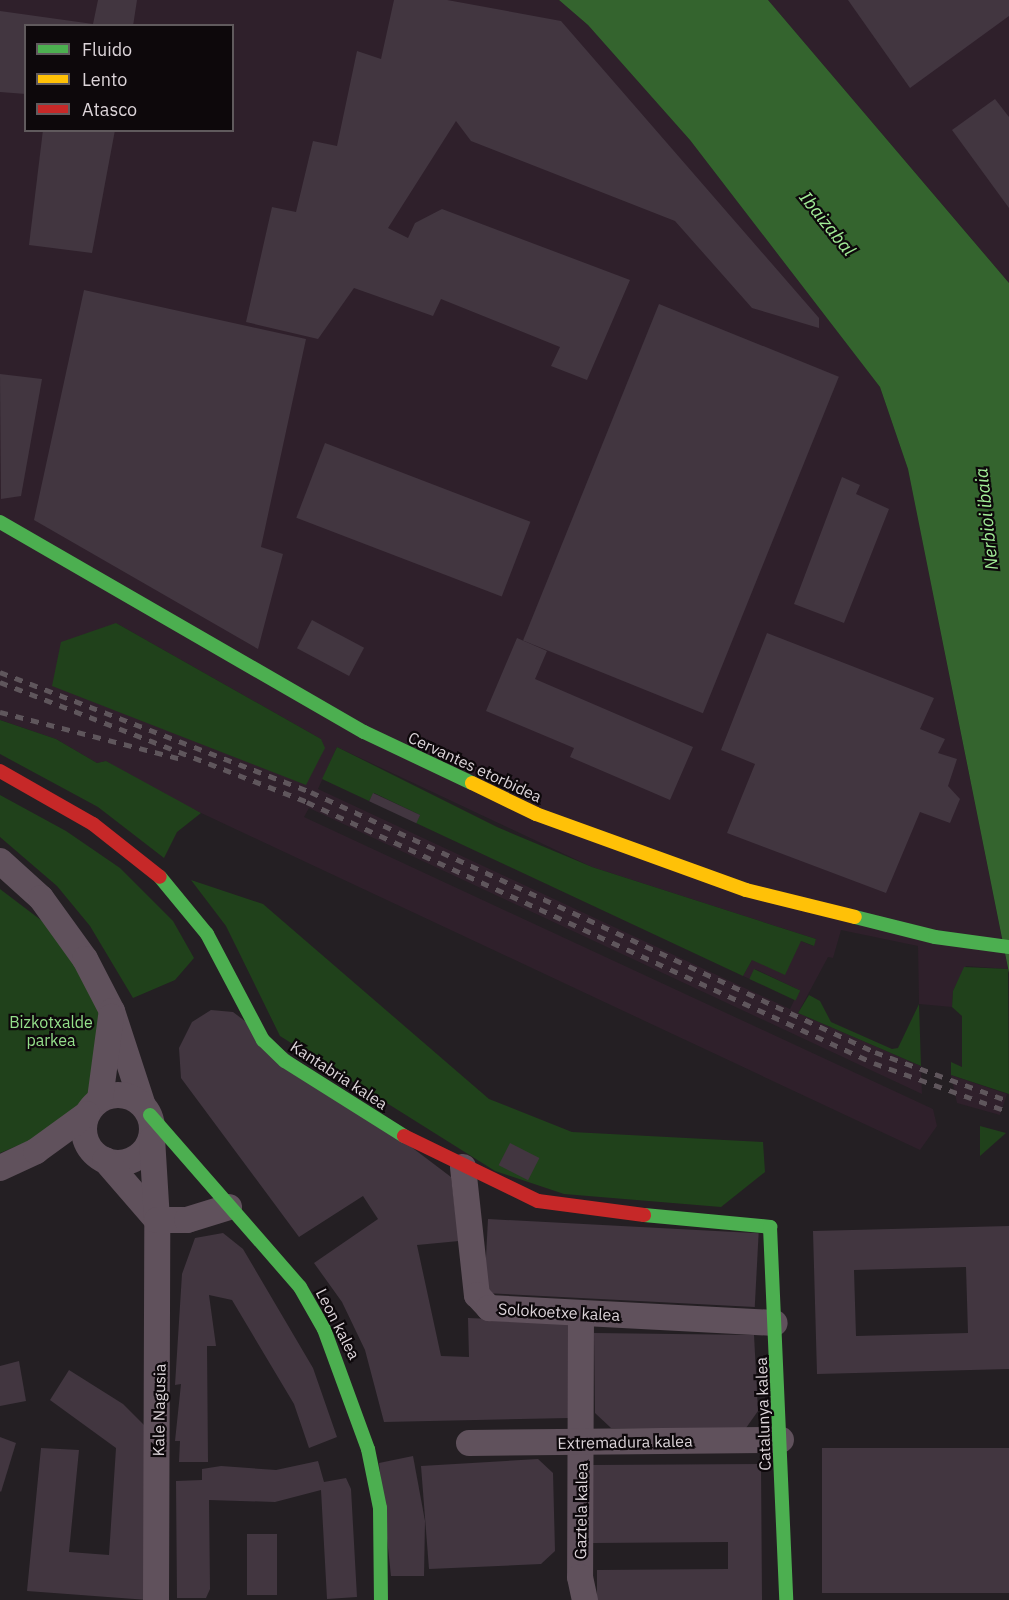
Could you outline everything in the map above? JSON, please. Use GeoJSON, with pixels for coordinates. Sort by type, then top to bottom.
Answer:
{"type":"FeatureCollection","features":[{"type":"Feature","properties":{"kind":"street","name":"Cervantes etorbidea"},"geometry":{"type":"LineString","coordinates":[[0,522],[364,732],[536,814],[746,891],[977,945],[1009,947]]}},
{"type":"Feature","properties":{"kind":"street","name":"Kantabria kalea"},"geometry":{"type":"LineString","coordinates":[[0,771],[93,824],[157,874],[201,925],[238,1001],[285,1061],[417,1145],[538,1201],[567,1208],[770,1227]]}},
{"type":"Feature","properties":{"kind":"street","name":"Kale Nagusia"},"geometry":{"type":"LineString","coordinates":[[0,861],[62,924],[112,1011],[148,1119],[157,1220],[156,1600]]}},
{"type":"Feature","properties":{"kind":"street"},"geometry":{"type":"LineString","coordinates":[[112,1011],[94,1107],[84,1134],[99,1156],[157,1220],[187,1220],[229,1208]]}},
{"type":"Feature","properties":{"kind":"street"},"geometry":{"type":"LineString","coordinates":[[1,1166],[36,1151],[94,1107],[122,1094],[148,1119],[127,1162],[99,1156],[36,1151]]}},
{"type":"Feature","properties":{"kind":"street","name":"Leon kalea"},"geometry":{"type":"LineString","coordinates":[[148,1119],[300,1287],[348,1384],[380,1508],[381,1600]]}},
{"type":"Feature","properties":{"kind":"street","name":"Solokoetxe kalea"},"geometry":{"type":"LineString","coordinates":[[463,1167],[477,1295],[489,1308],[775,1323]]}},
{"type":"Feature","properties":{"kind":"street","name":"Catalunya kalea"},"geometry":{"type":"LineString","coordinates":[[770,1227],[781,1440],[786,1600]]}},
{"type":"Feature","properties":{"kind":"street","name":"Gaztela kalea"},"geometry":{"type":"LineString","coordinates":[[581,1313],[583,1444],[580,1577],[585,1600]]}},
{"type":"Feature","properties":{"kind":"street","name":"Extremadura kalea"},"geometry":{"type":"LineString","coordinates":[[469,1443],[583,1444],[781,1440]]}},
{"type":"Feature","properties":{"kind":"shaded area"},"geometry":{"type":"Polygon","coordinates":[[[0,0],[559,0],[588,25],[690,140],[880,387],[908,469],[1008,969],[966,966],[953,991],[952,1007],[919,1004],[918,946],[841,930],[833,958],[828,957],[798,1013],[921,1066],[922,1094],[309,808],[304,817],[933,1109],[937,1126],[920,1150],[150,789],[106,761],[97,763],[56,739],[0,720],[0,0]],[[116,623],[232,754],[306,784],[321,739],[116,623]],[[337,747],[318,789],[790,1009],[799,990],[755,969],[750,979],[743,976],[752,960],[801,941],[813,946],[816,939],[592,867],[337,747]]]}},
{"type":"Feature","properties":{"kind":"shaded area"},"geometry":{"type":"Polygon","coordinates":[[[768,0],[1009,0],[1009,283],[970,237],[768,0]]]}},
{"type":"Feature","properties":{"kind":"shaded area"},"geometry":{"type":"Polygon","coordinates":[[[951,1075],[1007,1094],[1000,1115],[957,1103],[951,1075]]]}},
{"type":"Feature","properties":{"kind":"green space"},"geometry":{"type":"Polygon","coordinates":[[[116,623],[321,739],[325,748],[306,785],[52,686],[61,642],[116,623]]]}},
{"type":"Feature","properties":{"kind":"green space"},"geometry":{"type":"Polygon","coordinates":[[[0,720],[56,739],[97,763],[106,761],[201,813],[177,832],[164,858],[98,807],[0,754],[0,720]]]}},
{"type":"Feature","properties":{"kind":"green space"},"geometry":{"type":"Polygon","coordinates":[[[337,747],[497,827],[592,867],[816,939],[814,946],[801,941],[785,975],[752,960],[743,976],[416,823],[420,815],[374,793],[369,801],[322,779],[337,747]]]}},
{"type":"Feature","properties":{"kind":"green space"},"geometry":{"type":"Polygon","coordinates":[[[0,795],[66,831],[120,868],[173,921],[194,958],[175,980],[133,998],[90,926],[57,886],[0,837],[0,795]]]}},
{"type":"Feature","properties":{"kind":"green space"},"geometry":{"type":"Polygon","coordinates":[[[191,880],[263,904],[489,1099],[572,1132],[763,1142],[765,1172],[721,1207],[564,1194],[495,1171],[280,1036],[226,926],[191,880]]]}},
{"type":"Feature","properties":{"kind":"green space","name":"Bizkotxalde parkea"},"geometry":{"type":"Polygon","coordinates":[[[0,889],[58,933],[100,1002],[103,1061],[83,1104],[34,1139],[0,1153],[0,889]]]}},
{"type":"Feature","properties":{"kind":"green space"},"geometry":{"type":"Polygon","coordinates":[[[964,967],[1008,969],[1009,1094],[951,1075],[951,1062],[962,1067],[962,1016],[952,1007],[953,991],[964,967]]]}},
{"type":"Feature","properties":{"kind":"green space"},"geometry":{"type":"Polygon","coordinates":[[[754,969],[800,991],[796,1001],[749,979],[754,969]]]}},
{"type":"Feature","properties":{"kind":"green space"},"geometry":{"type":"Polygon","coordinates":[[[809,995],[820,1001],[831,1022],[892,1049],[898,1048],[919,1004],[921,1066],[798,1013],[809,995]]]}},
{"type":"Feature","properties":{"kind":"green space"},"geometry":{"type":"Polygon","coordinates":[[[980,1126],[1006,1133],[980,1156],[980,1126]]]}},
{"type":"Feature","properties":{"kind":"water"},"geometry":{"type":"Polygon","coordinates":[[[559,0],[768,0],[1009,283],[1009,973],[908,469],[880,387],[690,140],[588,25],[559,0]]]}},
{"type":"Feature","properties":{"kind":"building"},"geometry":{"type":"Polygon","coordinates":[[[98,0],[137,0],[133,24],[93,24],[98,0]]]}},
{"type":"Feature","properties":{"kind":"building"},"geometry":{"type":"Polygon","coordinates":[[[394,0],[447,0],[561,21],[819,318],[819,328],[752,308],[675,221],[471,141],[456,121],[388,228],[408,238],[415,223],[442,209],[630,280],[587,380],[551,366],[560,347],[441,299],[433,316],[354,288],[318,339],[246,322],[272,207],[296,212],[313,141],[337,146],[357,51],[381,59],[394,0]]]}},
{"type":"Feature","properties":{"kind":"building"},"geometry":{"type":"Polygon","coordinates":[[[848,0],[1009,0],[1009,16],[910,88],[848,0]]]}},
{"type":"Feature","properties":{"kind":"building"},"geometry":{"type":"Polygon","coordinates":[[[0,11],[93,24],[24,24],[24,94],[0,92],[0,11]]]}},
{"type":"Feature","properties":{"kind":"building"},"geometry":{"type":"Polygon","coordinates":[[[995,99],[1009,117],[1009,208],[952,130],[995,99]]]}},
{"type":"Feature","properties":{"kind":"building"},"geometry":{"type":"Polygon","coordinates":[[[43,132],[115,132],[92,253],[29,245],[43,132]]]}},
{"type":"Feature","properties":{"kind":"building"},"geometry":{"type":"Polygon","coordinates":[[[84,290],[306,339],[261,547],[283,554],[258,649],[34,520],[84,290]]]}},
{"type":"Feature","properties":{"kind":"building"},"geometry":{"type":"Polygon","coordinates":[[[659,304],[839,377],[703,713],[523,641],[659,304]]]}},
{"type":"Feature","properties":{"kind":"building"},"geometry":{"type":"Polygon","coordinates":[[[0,374],[42,379],[21,496],[1,499],[0,374]]]}},
{"type":"Feature","properties":{"kind":"building"},"geometry":{"type":"Polygon","coordinates":[[[325,443],[530,522],[502,597],[296,518],[325,443]]]}},
{"type":"Feature","properties":{"kind":"building"},"geometry":{"type":"Polygon","coordinates":[[[842,477],[860,485],[856,494],[889,509],[844,623],[794,604],[842,477]]]}},
{"type":"Feature","properties":{"kind":"building"},"geometry":{"type":"Polygon","coordinates":[[[312,620],[364,648],[349,676],[297,648],[312,620]]]}},
{"type":"Feature","properties":{"kind":"building"},"geometry":{"type":"Polygon","coordinates":[[[767,633],[934,698],[920,729],[945,739],[938,753],[957,759],[948,786],[960,799],[950,823],[920,812],[886,893],[727,833],[755,764],[721,750],[767,633]]]}},
{"type":"Feature","properties":{"kind":"building"},"geometry":{"type":"Polygon","coordinates":[[[517,638],[547,651],[535,679],[693,747],[670,800],[570,757],[574,748],[486,711],[517,638]]]}},
{"type":"Feature","properties":{"kind":"building"},"geometry":{"type":"Polygon","coordinates":[[[373,793],[420,815],[416,823],[369,801],[373,793]]]}},
{"type":"Feature","properties":{"kind":"building"},"geometry":{"type":"Polygon","coordinates":[[[211,1010],[233,1012],[451,1177],[459,1241],[417,1245],[441,1356],[469,1357],[468,1318],[571,1322],[569,1418],[384,1422],[365,1350],[342,1302],[314,1263],[378,1219],[363,1196],[299,1237],[181,1078],[179,1048],[192,1022],[211,1010]]]}},
{"type":"Feature","properties":{"kind":"building"},"geometry":{"type":"Polygon","coordinates":[[[510,1143],[539,1158],[528,1180],[499,1165],[510,1143]]]}},
{"type":"Feature","properties":{"kind":"building"},"geometry":{"type":"Polygon","coordinates":[[[488,1219],[759,1233],[755,1307],[484,1293],[488,1219]]]}},
{"type":"Feature","properties":{"kind":"building"},"geometry":{"type":"Polygon","coordinates":[[[1009,1226],[1009,1369],[817,1374],[813,1231],[1009,1226]],[[966,1267],[854,1270],[856,1336],[968,1333],[966,1267]]]}},
{"type":"Feature","properties":{"kind":"building"},"geometry":{"type":"Polygon","coordinates":[[[223,1233],[243,1249],[313,1368],[337,1437],[309,1448],[294,1404],[232,1300],[209,1295],[216,1346],[207,1346],[208,1462],[179,1462],[180,1441],[175,1441],[181,1384],[175,1385],[182,1274],[195,1238],[223,1233]]]}},
{"type":"Feature","properties":{"kind":"building"},"geometry":{"type":"Polygon","coordinates":[[[594,1333],[754,1335],[758,1411],[746,1428],[611,1428],[595,1413],[594,1333]]]}},
{"type":"Feature","properties":{"kind":"building"},"geometry":{"type":"Polygon","coordinates":[[[19,1361],[26,1401],[0,1406],[0,1366],[19,1361]]]}},
{"type":"Feature","properties":{"kind":"building"},"geometry":{"type":"Polygon","coordinates":[[[69,1370],[123,1404],[150,1431],[148,1600],[27,1591],[41,1448],[79,1450],[69,1552],[109,1555],[116,1448],[50,1400],[69,1370]]]}},
{"type":"Feature","properties":{"kind":"building"},"geometry":{"type":"Polygon","coordinates":[[[0,1437],[16,1443],[1,1492],[0,1491],[0,1437]]]}},
{"type":"Feature","properties":{"kind":"building"},"geometry":{"type":"Polygon","coordinates":[[[822,1448],[1009,1448],[1009,1593],[822,1593],[822,1448]]]}},
{"type":"Feature","properties":{"kind":"building"},"geometry":{"type":"Polygon","coordinates":[[[413,1456],[425,1521],[424,1576],[391,1576],[379,1463],[413,1456]]]}},
{"type":"Feature","properties":{"kind":"building"},"geometry":{"type":"Polygon","coordinates":[[[538,1459],[553,1473],[555,1551],[541,1564],[429,1569],[421,1466],[538,1459]]]}},
{"type":"Feature","properties":{"kind":"building"},"geometry":{"type":"Polygon","coordinates":[[[318,1461],[324,1482],[346,1478],[351,1489],[357,1597],[327,1599],[321,1490],[275,1502],[209,1500],[210,1589],[206,1598],[177,1598],[176,1481],[202,1480],[202,1469],[221,1466],[276,1470],[318,1461]]]}},
{"type":"Feature","properties":{"kind":"building"},"geometry":{"type":"Polygon","coordinates":[[[761,1464],[762,1600],[597,1600],[597,1570],[728,1569],[728,1542],[593,1543],[593,1465],[761,1464]]]}},
{"type":"Feature","properties":{"kind":"building"},"geometry":{"type":"Polygon","coordinates":[[[247,1534],[277,1534],[277,1595],[247,1595],[247,1534]]]}},
{"type":"Feature","properties":{"kind":"railway"},"geometry":{"type":"LineString","coordinates":[[0,672],[311,792],[875,1052],[1009,1101]]}},
{"type":"Feature","properties":{"kind":"railway"},"geometry":{"type":"LineString","coordinates":[[0,682],[307,802],[874,1063],[1009,1112]]}},
{"type":"Feature","properties":{"kind":"railway"},"geometry":{"type":"LineString","coordinates":[[0,712],[182,759]]}},
{"type":"Feature","properties":{"kind":"traffic: fast"},"geometry":{"type":"LineString","coordinates":[[0,522],[364,732],[472,783]]}},
{"type":"Feature","properties":{"kind":"traffic: fast"},"geometry":{"type":"LineString","coordinates":[[160,877],[207,934],[263,1040],[285,1061],[404,1136]]}},
{"type":"Feature","properties":{"kind":"traffic: fast"},"geometry":{"type":"LineString","coordinates":[[855,917],[935,937],[1009,947]]}},
{"type":"Feature","properties":{"kind":"traffic: fast"},"geometry":{"type":"LineString","coordinates":[[150,1115],[300,1287],[324,1329],[368,1449],[380,1508],[381,1600]]}},
{"type":"Feature","properties":{"kind":"traffic: fast"},"geometry":{"type":"LineString","coordinates":[[644,1215],[770,1227],[786,1600]]}},
{"type":"Feature","properties":{"kind":"traffic: slow"},"geometry":{"type":"LineString","coordinates":[[472,783],[536,814],[746,890],[855,917]]}},
{"type":"Feature","properties":{"kind":"traffic: jam"},"geometry":{"type":"LineString","coordinates":[[0,771],[93,824],[160,877]]}},
{"type":"Feature","properties":{"kind":"traffic: jam"},"geometry":{"type":"LineString","coordinates":[[404,1136],[538,1201],[644,1215]]}},
{"type":"Feature","properties":{"kind":"water label","name":"Ibaizabal"},"geometry":{"type":"Point","coordinates":[827,224]}},
{"type":"Feature","properties":{"kind":"water label","name":"Nerbioi ibaia"},"geometry":{"type":"Point","coordinates":[987,519]}}]}
